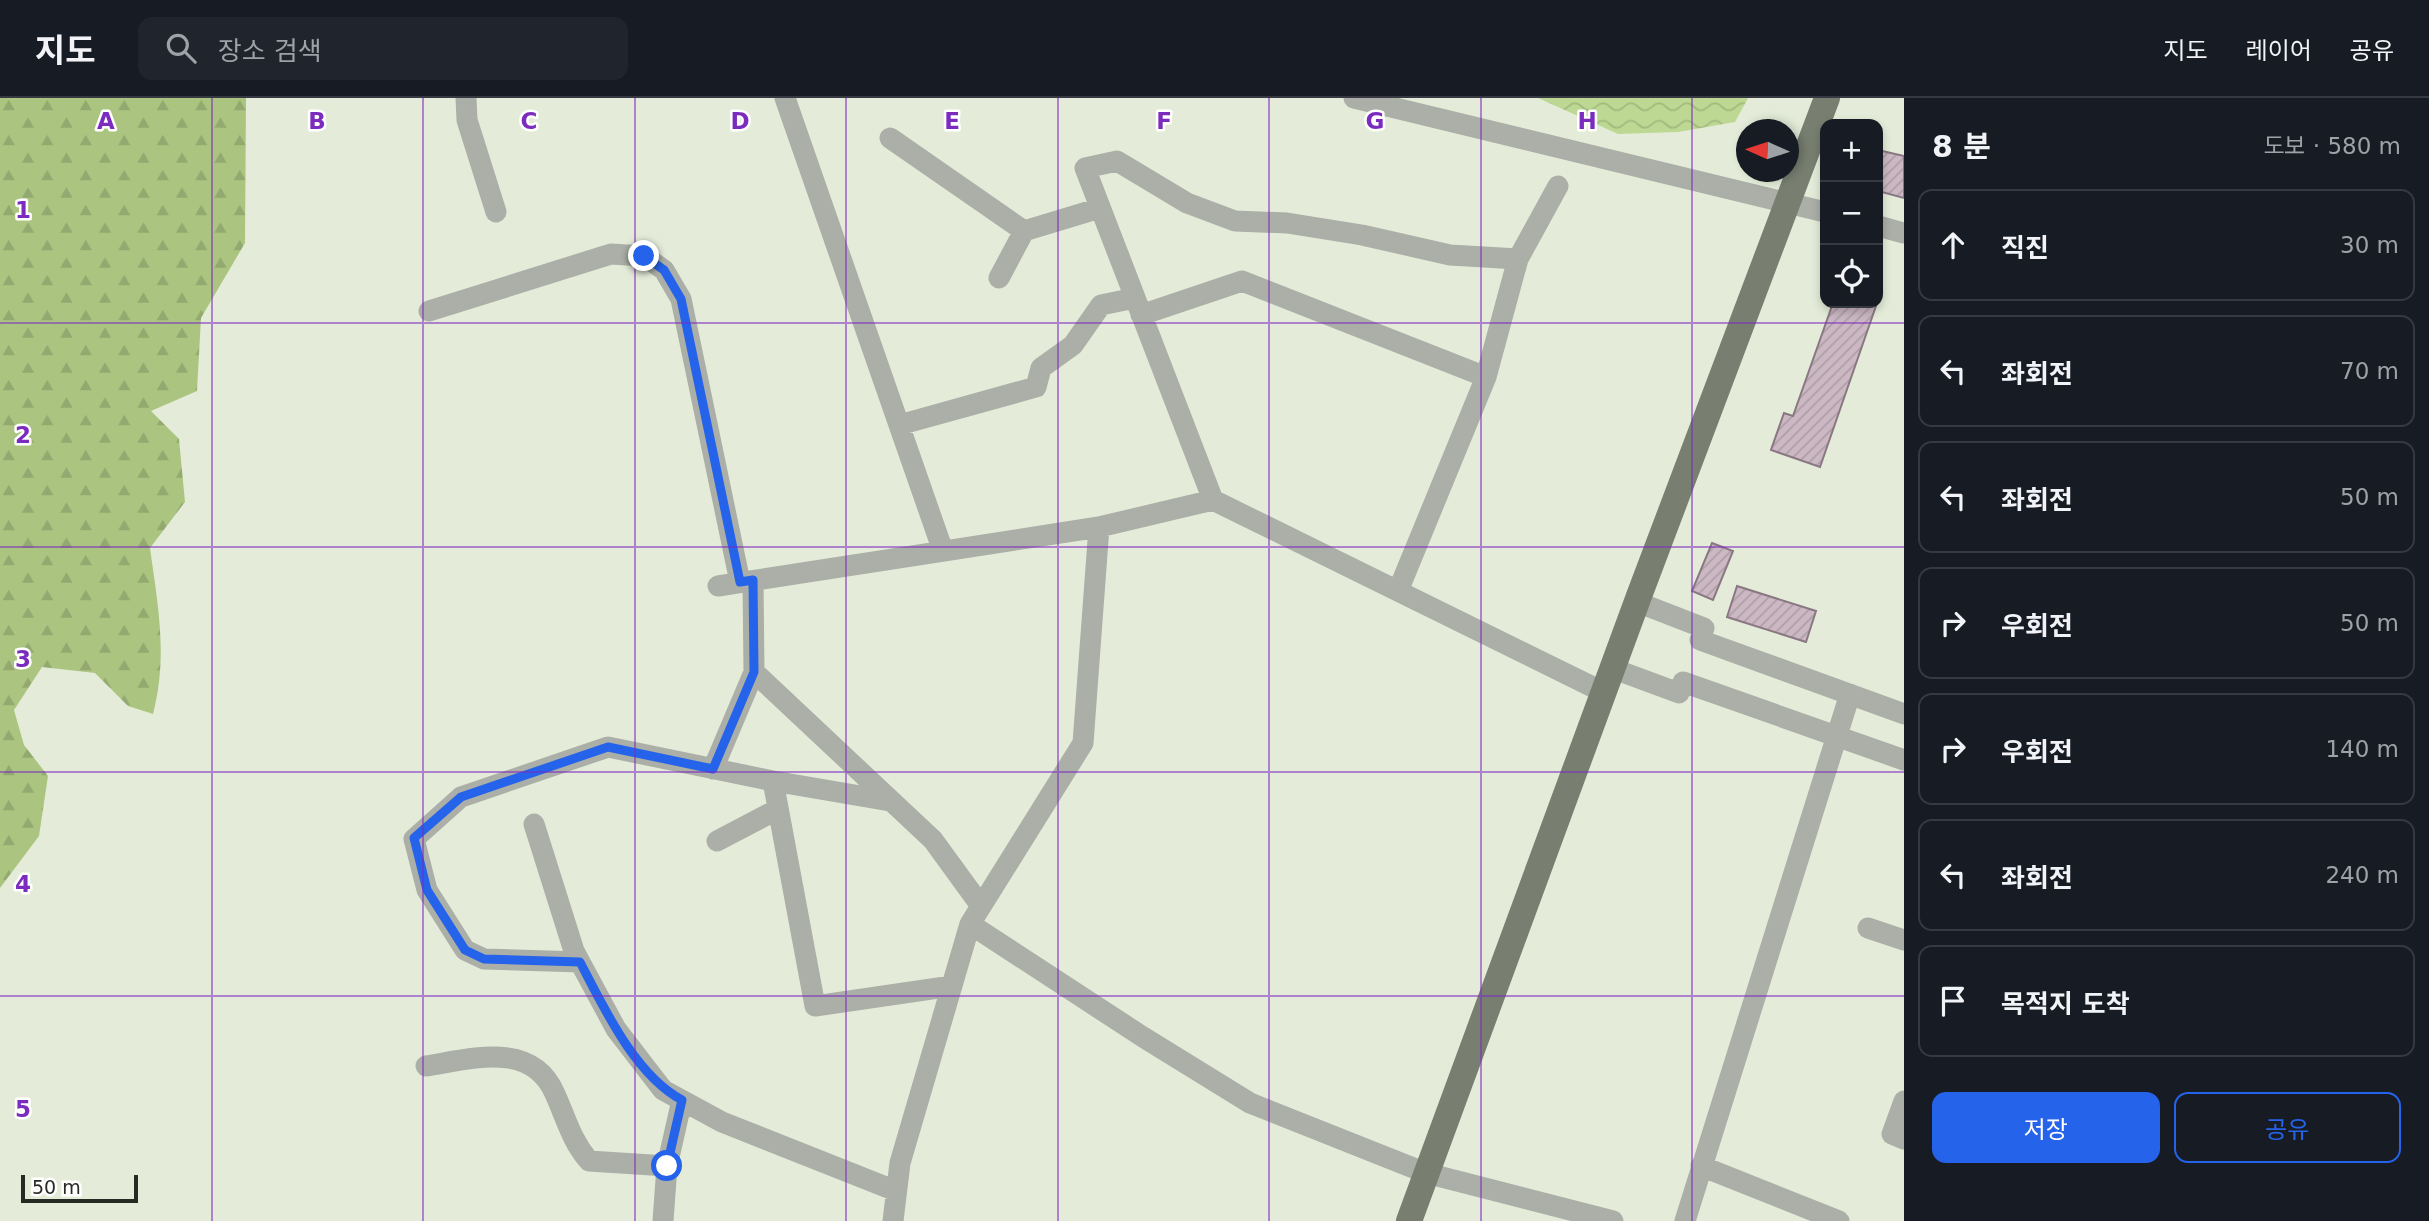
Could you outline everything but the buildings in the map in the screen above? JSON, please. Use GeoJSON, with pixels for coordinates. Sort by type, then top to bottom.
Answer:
{"type":"FeatureCollection","features":[{"type":"Feature","properties":{"kind":"main road"},"geometry":{"type":"LineString","coordinates":[[1409,1221],[1637,602],[1827,98]]}},
{"type":"Feature","properties":{"kind":"street"},"geometry":{"type":"LineString","coordinates":[[466,98],[467,120],[496,212]]}},
{"type":"Feature","properties":{"kind":"street"},"geometry":{"type":"LineString","coordinates":[[785,98],[943,551]]}},
{"type":"Feature","properties":{"kind":"street"},"geometry":{"type":"LineString","coordinates":[[1354,98],[1820,211]]}},
{"type":"Feature","properties":{"kind":"street"},"geometry":{"type":"LineString","coordinates":[[890,138],[1024,231]]}},
{"type":"Feature","properties":{"kind":"street"},"geometry":{"type":"LineString","coordinates":[[1213,500],[1084,168],[1117,161],[1188,204],[1235,221],[1287,223],[1362,235],[1450,255],[1518,259]]}},
{"type":"Feature","properties":{"kind":"street"},"geometry":{"type":"LineString","coordinates":[[1398,591],[1486,377],[1518,259],[1558,186]]}},
{"type":"Feature","properties":{"kind":"street"},"geometry":{"type":"LineString","coordinates":[[999,278],[1024,231],[1100,208]]}},
{"type":"Feature","properties":{"kind":"street"},"geometry":{"type":"LineString","coordinates":[[1883,227],[1904,233]]}},
{"type":"Feature","properties":{"kind":"street"},"geometry":{"type":"LineString","coordinates":[[429,311],[611,254],[644,256],[664,270],[681,299],[746,581],[754,672],[713,769]]}},
{"type":"Feature","properties":{"kind":"street"},"geometry":{"type":"LineString","coordinates":[[899,425],[1036,387],[1041,368],[1073,345],[1101,305],[1138,306],[1242,281],[1486,377]]}},
{"type":"Feature","properties":{"kind":"street"},"geometry":{"type":"LineString","coordinates":[[718,586],[1099,527],[1213,500],[1398,591],[1609,681],[1679,693],[1683,682],[1904,760]]}},
{"type":"Feature","properties":{"kind":"street"},"geometry":{"type":"LineString","coordinates":[[892,1221],[900,1163],[952,986],[976,915],[1083,743],[1099,527]]}},
{"type":"Feature","properties":{"kind":"street"},"geometry":{"type":"LineString","coordinates":[[1637,602],[1704,628],[1700,640],[1904,714]]}},
{"type":"Feature","properties":{"kind":"street"},"geometry":{"type":"LineString","coordinates":[[754,672],[933,840],[976,915],[1220,1087],[1250,1103],[1426,1174],[1613,1221]]}},
{"type":"Feature","properties":{"kind":"street"},"geometry":{"type":"LineString","coordinates":[[1685,1221],[1850,694]]}},
{"type":"Feature","properties":{"kind":"street"},"geometry":{"type":"LineString","coordinates":[[580,962],[484,959],[465,950],[427,890],[414,838],[461,797],[608,747],[773,781],[890,801]]}},
{"type":"Feature","properties":{"kind":"street"},"geometry":{"type":"LineString","coordinates":[[773,781],[815,1006],[952,986]]}},
{"type":"Feature","properties":{"kind":"street"},"geometry":{"type":"LineString","coordinates":[[717,841],[778,809]]}},
{"type":"Feature","properties":{"kind":"street"},"geometry":{"type":"LineString","coordinates":[[534,824],[580,962],[616,1029],[663,1090],[722,1122],[897,1191]]}},
{"type":"Feature","properties":{"kind":"street"},"geometry":{"type":"LineString","coordinates":[[1868,928],[1904,940]]}},
{"type":"Feature","properties":{"kind":"street"},"geometry":{"type":"LineString","coordinates":[[426,1066],[492,1056],[515,1057],[538,1068],[554,1090],[575,1144],[589,1160],[667,1166]]}},
{"type":"Feature","properties":{"kind":"street"},"geometry":{"type":"LineString","coordinates":[[663,1221],[667,1166],[682,1100]]}},
{"type":"Feature","properties":{"kind":"street"},"geometry":{"type":"LineString","coordinates":[[1904,1101],[1892,1134],[1904,1139]]}},
{"type":"Feature","properties":{"kind":"street"},"geometry":{"type":"LineString","coordinates":[[1701,1166],[1839,1221]]}},
{"type":"Feature","properties":{"kind":"green space"},"geometry":{"type":"Polygon","coordinates":[[[0,98],[246,98],[245,243],[201,318],[197,391],[151,411],[179,439],[185,502],[150,548],[161,651],[158,693],[153,714],[128,706],[95,673],[42,667],[14,710],[24,745],[48,776],[39,836],[0,888],[0,98]]]}},
{"type":"Feature","properties":{"kind":"water"},"geometry":{"type":"Polygon","coordinates":[[[1538,98],[1748,98],[1735,122],[1678,132],[1618,134],[1538,98]]]}},
{"type":"Feature","properties":{"kind":"route"},"geometry":{"type":"LineString","coordinates":[[644,256],[664,270],[681,299],[740,582],[753,580],[754,672],[713,769],[608,747],[461,797],[414,838],[427,890],[465,950],[484,959],[580,962],[616,1029],[663,1090],[682,1100],[667,1166]]}}]}
